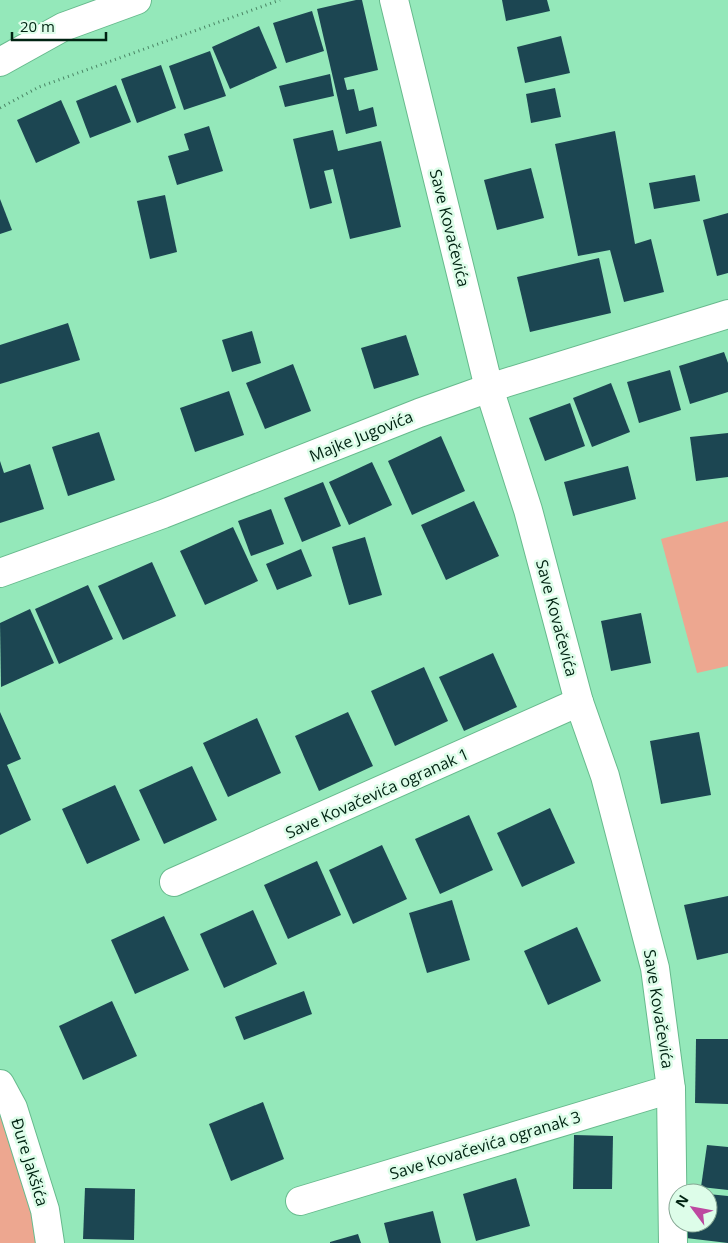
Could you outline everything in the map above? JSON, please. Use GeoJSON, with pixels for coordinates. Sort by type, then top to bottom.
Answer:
{"type":"FeatureCollection","features":[{"type":"Feature","properties":{"kind":"street"},"geometry":{"type":"LineString","coordinates":[[0,62],[63,27],[137,0]]}},
{"type":"Feature","properties":{"kind":"street","name":"Save Kovačevića"},"geometry":{"type":"LineString","coordinates":[[394,0],[488,388],[528,510],[579,702],[605,776],[655,968],[671,1089],[673,1243]]}},
{"type":"Feature","properties":{"kind":"street","name":"Majke Jugovića"},"geometry":{"type":"LineString","coordinates":[[0,573],[163,514],[419,413],[488,388],[728,314]]}},
{"type":"Feature","properties":{"kind":"street","name":"Save Kovačevića ogranak 1"},"geometry":{"type":"LineString","coordinates":[[174,882],[579,702]]}},
{"type":"Feature","properties":{"kind":"street","name":"Đure Jakšića"},"geometry":{"type":"LineString","coordinates":[[0,1084],[13,1108],[42,1201],[50,1243]]}},
{"type":"Feature","properties":{"kind":"street","name":"Save Kovačevića ogranak 3"},"geometry":{"type":"LineString","coordinates":[[300,1201],[671,1089]]}},
{"type":"Feature","properties":{"kind":"path"},"geometry":{"type":"LineString","coordinates":[[0,108],[39,87],[280,0]]}},
{"type":"Feature","properties":{"kind":"shaded area"},"geometry":{"type":"Polygon","coordinates":[[[728,521],[728,666],[697,673],[661,539],[728,521]]]}},
{"type":"Feature","properties":{"kind":"shaded area"},"geometry":{"type":"Polygon","coordinates":[[[0,1110],[13,1136],[39,1243],[0,1243],[0,1110]]]}},
{"type":"Feature","properties":{"kind":"building"},"geometry":{"type":"Polygon","coordinates":[[[362,0],[378,70],[344,78],[347,90],[354,89],[359,111],[373,107],[377,126],[346,134],[317,9],[362,0]]]}},
{"type":"Feature","properties":{"kind":"building"},"geometry":{"type":"Polygon","coordinates":[[[502,0],[547,0],[550,11],[506,21],[502,0]]]}},
{"type":"Feature","properties":{"kind":"building"},"geometry":{"type":"Polygon","coordinates":[[[312,11],[324,51],[286,63],[273,23],[312,11]]]}},
{"type":"Feature","properties":{"kind":"building"},"geometry":{"type":"Polygon","coordinates":[[[259,26],[277,68],[230,89],[212,47],[259,26]]]}},
{"type":"Feature","properties":{"kind":"building"},"geometry":{"type":"Polygon","coordinates":[[[561,36],[570,73],[525,83],[517,47],[561,36]]]}},
{"type":"Feature","properties":{"kind":"building"},"geometry":{"type":"Polygon","coordinates":[[[210,51],[226,96],[184,110],[169,66],[210,51]]]}},
{"type":"Feature","properties":{"kind":"building"},"geometry":{"type":"Polygon","coordinates":[[[161,65],[176,108],[137,123],[121,79],[161,65]]]}},
{"type":"Feature","properties":{"kind":"building"},"geometry":{"type":"Polygon","coordinates":[[[330,74],[334,96],[285,107],[279,86],[330,74]]]}},
{"type":"Feature","properties":{"kind":"building"},"geometry":{"type":"Polygon","coordinates":[[[116,85],[131,122],[90,138],[76,101],[116,85]]]}},
{"type":"Feature","properties":{"kind":"building"},"geometry":{"type":"Polygon","coordinates":[[[555,88],[561,117],[531,123],[526,94],[555,88]]]}},
{"type":"Feature","properties":{"kind":"building"},"geometry":{"type":"Polygon","coordinates":[[[61,100],[80,143],[36,163],[17,120],[61,100]]]}},
{"type":"Feature","properties":{"kind":"building"},"geometry":{"type":"Polygon","coordinates":[[[209,126],[223,171],[177,185],[168,156],[189,150],[184,134],[209,126]]]}},
{"type":"Feature","properties":{"kind":"building"},"geometry":{"type":"Polygon","coordinates":[[[333,130],[338,151],[381,141],[401,227],[350,239],[333,169],[324,171],[332,203],[310,209],[293,139],[333,130]]]}},
{"type":"Feature","properties":{"kind":"building"},"geometry":{"type":"Polygon","coordinates":[[[615,131],[635,244],[651,239],[664,292],[624,302],[610,250],[578,256],[555,144],[615,131]]]}},
{"type":"Feature","properties":{"kind":"building"},"geometry":{"type":"Polygon","coordinates":[[[531,168],[544,218],[497,230],[484,180],[531,168]]]}},
{"type":"Feature","properties":{"kind":"building"},"geometry":{"type":"Polygon","coordinates":[[[695,175],[700,201],[654,209],[649,183],[695,175]]]}},
{"type":"Feature","properties":{"kind":"building"},"geometry":{"type":"Polygon","coordinates":[[[165,195],[177,252],[150,259],[137,201],[165,195]]]}},
{"type":"Feature","properties":{"kind":"building"},"geometry":{"type":"Polygon","coordinates":[[[0,199],[12,230],[0,234],[0,199]]]}},
{"type":"Feature","properties":{"kind":"building"},"geometry":{"type":"Polygon","coordinates":[[[728,213],[728,273],[717,276],[703,220],[728,213]]]}},
{"type":"Feature","properties":{"kind":"building"},"geometry":{"type":"Polygon","coordinates":[[[599,258],[611,313],[530,332],[517,277],[599,258]]]}},
{"type":"Feature","properties":{"kind":"building"},"geometry":{"type":"Polygon","coordinates":[[[68,323],[80,360],[0,384],[0,345],[68,323]]]}},
{"type":"Feature","properties":{"kind":"building"},"geometry":{"type":"Polygon","coordinates":[[[252,331],[261,363],[232,372],[222,340],[252,331]]]}},
{"type":"Feature","properties":{"kind":"building"},"geometry":{"type":"Polygon","coordinates":[[[406,335],[419,375],[374,389],[361,348],[406,335]]]}},
{"type":"Feature","properties":{"kind":"building"},"geometry":{"type":"Polygon","coordinates":[[[724,352],[728,363],[728,392],[690,404],[679,366],[724,352]]]}},
{"type":"Feature","properties":{"kind":"building"},"geometry":{"type":"Polygon","coordinates":[[[293,364],[311,411],[265,429],[246,383],[293,364]]]}},
{"type":"Feature","properties":{"kind":"building"},"geometry":{"type":"Polygon","coordinates":[[[670,370],[681,410],[639,423],[627,382],[670,370]]]}},
{"type":"Feature","properties":{"kind":"building"},"geometry":{"type":"Polygon","coordinates":[[[611,383],[630,432],[592,447],[573,398],[611,383]]]}},
{"type":"Feature","properties":{"kind":"building"},"geometry":{"type":"Polygon","coordinates":[[[229,391],[244,435],[195,452],[180,408],[229,391]]]}},
{"type":"Feature","properties":{"kind":"building"},"geometry":{"type":"Polygon","coordinates":[[[570,403],[585,446],[545,461],[529,418],[570,403]]]}},
{"type":"Feature","properties":{"kind":"building"},"geometry":{"type":"Polygon","coordinates":[[[99,432],[115,480],[68,496],[52,447],[99,432]]]}},
{"type":"Feature","properties":{"kind":"building"},"geometry":{"type":"Polygon","coordinates":[[[728,433],[728,477],[696,481],[690,437],[728,433]]]}},
{"type":"Feature","properties":{"kind":"building"},"geometry":{"type":"Polygon","coordinates":[[[441,436],[465,491],[412,515],[388,461],[441,436]]]}},
{"type":"Feature","properties":{"kind":"building"},"geometry":{"type":"Polygon","coordinates":[[[0,461],[4,473],[30,464],[44,509],[0,523],[0,461]]]}},
{"type":"Feature","properties":{"kind":"building"},"geometry":{"type":"Polygon","coordinates":[[[372,462],[392,505],[349,525],[329,482],[372,462]]]}},
{"type":"Feature","properties":{"kind":"building"},"geometry":{"type":"Polygon","coordinates":[[[628,466],[636,499],[573,516],[564,482],[628,466]]]}},
{"type":"Feature","properties":{"kind":"building"},"geometry":{"type":"Polygon","coordinates":[[[323,482],[341,526],[302,542],[284,498],[323,482]]]}},
{"type":"Feature","properties":{"kind":"building"},"geometry":{"type":"Polygon","coordinates":[[[474,501],[499,556],[446,580],[421,525],[474,501]]]}},
{"type":"Feature","properties":{"kind":"building"},"geometry":{"type":"Polygon","coordinates":[[[271,509],[284,544],[251,556],[238,521],[271,509]]]}},
{"type":"Feature","properties":{"kind":"building"},"geometry":{"type":"Polygon","coordinates":[[[233,527],[258,581],[205,605],[180,551],[233,527]]]}},
{"type":"Feature","properties":{"kind":"building"},"geometry":{"type":"Polygon","coordinates":[[[365,537],[382,595],[349,605],[332,547],[365,537]]]}},
{"type":"Feature","properties":{"kind":"building"},"geometry":{"type":"Polygon","coordinates":[[[301,549],[312,576],[277,590],[266,564],[301,549]]]}},
{"type":"Feature","properties":{"kind":"building"},"geometry":{"type":"Polygon","coordinates":[[[152,562],[176,616],[123,640],[98,586],[152,562]]]}},
{"type":"Feature","properties":{"kind":"building"},"geometry":{"type":"Polygon","coordinates":[[[88,585],[113,639],[59,664],[35,609],[88,585]]]}},
{"type":"Feature","properties":{"kind":"building"},"geometry":{"type":"Polygon","coordinates":[[[30,609],[54,663],[1,687],[0,623],[30,609]]]}},
{"type":"Feature","properties":{"kind":"building"},"geometry":{"type":"Polygon","coordinates":[[[641,613],[651,663],[611,671],[601,621],[641,613]]]}},
{"type":"Feature","properties":{"kind":"building"},"geometry":{"type":"Polygon","coordinates":[[[493,653],[517,707],[464,731],[439,677],[493,653]]]}},
{"type":"Feature","properties":{"kind":"building"},"geometry":{"type":"Polygon","coordinates":[[[424,667],[448,721],[395,746],[371,691],[424,667]]]}},
{"type":"Feature","properties":{"kind":"building"},"geometry":{"type":"Polygon","coordinates":[[[0,712],[21,759],[7,765],[31,820],[0,835],[0,712]]]}},
{"type":"Feature","properties":{"kind":"building"},"geometry":{"type":"Polygon","coordinates":[[[348,712],[373,766],[319,791],[295,736],[348,712]]]}},
{"type":"Feature","properties":{"kind":"building"},"geometry":{"type":"Polygon","coordinates":[[[257,718],[281,773],[228,797],[203,743],[257,718]]]}},
{"type":"Feature","properties":{"kind":"building"},"geometry":{"type":"Polygon","coordinates":[[[699,732],[711,795],[661,804],[650,741],[699,732]]]}},
{"type":"Feature","properties":{"kind":"building"},"geometry":{"type":"Polygon","coordinates":[[[192,766],[217,820],[164,844],[139,790],[192,766]]]}},
{"type":"Feature","properties":{"kind":"building"},"geometry":{"type":"Polygon","coordinates":[[[115,785],[140,840],[87,864],[62,809],[115,785]]]}},
{"type":"Feature","properties":{"kind":"building"},"geometry":{"type":"Polygon","coordinates":[[[550,808],[575,863],[522,887],[497,833],[550,808]]]}},
{"type":"Feature","properties":{"kind":"building"},"geometry":{"type":"Polygon","coordinates":[[[469,815],[493,870],[440,894],[415,839],[469,815]]]}},
{"type":"Feature","properties":{"kind":"building"},"geometry":{"type":"Polygon","coordinates":[[[382,845],[407,899],[353,924],[329,870],[382,845]]]}},
{"type":"Feature","properties":{"kind":"building"},"geometry":{"type":"Polygon","coordinates":[[[317,861],[341,915],[288,939],[264,885],[317,861]]]}},
{"type":"Feature","properties":{"kind":"building"},"geometry":{"type":"Polygon","coordinates":[[[728,896],[728,953],[697,960],[684,905],[728,896]]]}},
{"type":"Feature","properties":{"kind":"building"},"geometry":{"type":"Polygon","coordinates":[[[452,900],[470,960],[427,973],[409,913],[452,900]]]}},
{"type":"Feature","properties":{"kind":"building"},"geometry":{"type":"Polygon","coordinates":[[[253,910],[277,964],[224,988],[200,934],[253,910]]]}},
{"type":"Feature","properties":{"kind":"building"},"geometry":{"type":"Polygon","coordinates":[[[164,916],[189,970],[135,994],[111,940],[164,916]]]}},
{"type":"Feature","properties":{"kind":"building"},"geometry":{"type":"Polygon","coordinates":[[[577,927],[601,981],[548,1005],[524,951],[577,927]]]}},
{"type":"Feature","properties":{"kind":"building"},"geometry":{"type":"Polygon","coordinates":[[[304,991],[312,1014],[244,1040],[235,1017],[304,991]]]}},
{"type":"Feature","properties":{"kind":"building"},"geometry":{"type":"Polygon","coordinates":[[[112,1001],[137,1056],[83,1080],[59,1026],[112,1001]]]}},
{"type":"Feature","properties":{"kind":"building"},"geometry":{"type":"Polygon","coordinates":[[[696,1039],[728,1039],[728,1104],[695,1103],[696,1039]]]}},
{"type":"Feature","properties":{"kind":"building"},"geometry":{"type":"Polygon","coordinates":[[[263,1102],[284,1159],[231,1181],[209,1124],[263,1102]]]}},
{"type":"Feature","properties":{"kind":"building"},"geometry":{"type":"Polygon","coordinates":[[[574,1135],[613,1136],[612,1189],[573,1189],[574,1135]]]}},
{"type":"Feature","properties":{"kind":"building"},"geometry":{"type":"Polygon","coordinates":[[[707,1145],[728,1147],[728,1190],[718,1189],[718,1183],[702,1183],[707,1145]]]}},
{"type":"Feature","properties":{"kind":"building"},"geometry":{"type":"Polygon","coordinates":[[[516,1178],[530,1226],[476,1241],[463,1194],[516,1178]]]}},
{"type":"Feature","properties":{"kind":"building"},"geometry":{"type":"Polygon","coordinates":[[[85,1188],[135,1189],[134,1240],[83,1239],[85,1188]]]}},
{"type":"Feature","properties":{"kind":"building"},"geometry":{"type":"Polygon","coordinates":[[[718,1195],[728,1196],[728,1243],[686,1238],[687,1233],[718,1233],[718,1195]]]}},
{"type":"Feature","properties":{"kind":"building"},"geometry":{"type":"Polygon","coordinates":[[[433,1211],[441,1243],[389,1243],[384,1223],[433,1211]]]}},
{"type":"Feature","properties":{"kind":"building"},"geometry":{"type":"Polygon","coordinates":[[[358,1234],[361,1243],[330,1243],[330,1242],[358,1234]]]}}]}
